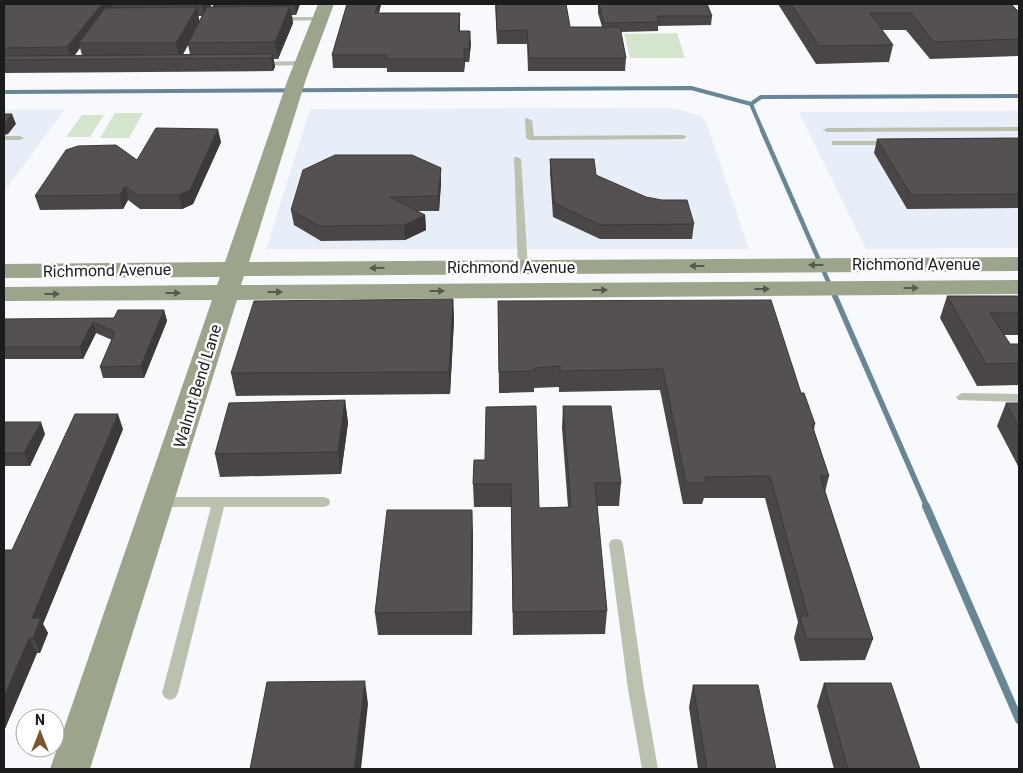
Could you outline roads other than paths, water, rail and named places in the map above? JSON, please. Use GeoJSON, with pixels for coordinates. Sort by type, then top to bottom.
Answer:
{"type":"FeatureCollection","features":[{"type":"Feature","properties":{"kind":"main road","name":"Walnut Bend Lane"},"geometry":{"type":"LineString","coordinates":[[70,769],[302,63],[323,11]]}},
{"type":"Feature","properties":{"kind":"main road"},"geometry":{"type":"LineString","coordinates":[[993,264],[1014,287]]}},
{"type":"Feature","properties":{"kind":"main road","name":"Richmond Avenue"},"geometry":{"type":"LineString","coordinates":[[488,279],[523,267],[1019,264]]}},
{"type":"Feature","properties":{"kind":"main road","name":"Richmond Avenue"},"geometry":{"type":"LineString","coordinates":[[4,271],[230,281]]}},
{"type":"Feature","properties":{"kind":"main road","name":"Richmond Avenue"},"geometry":{"type":"LineString","coordinates":[[4,294],[230,281],[488,279],[795,289],[1014,287]]}},
{"type":"Feature","properties":{"kind":"lane"},"geometry":{"type":"LineString","coordinates":[[266,20],[323,11]]}},
{"type":"Feature","properties":{"kind":"lane"},"geometry":{"type":"LineString","coordinates":[[255,64],[302,63]]}},
{"type":"Feature","properties":{"kind":"lane"},"geometry":{"type":"LineString","coordinates":[[528,120],[530,138],[683,137]]}},
{"type":"Feature","properties":{"kind":"lane"},"geometry":{"type":"LineString","coordinates":[[827,130],[1019,130]]}},
{"type":"Feature","properties":{"kind":"lane"},"geometry":{"type":"LineString","coordinates":[[4,138],[20,138]]}},
{"type":"Feature","properties":{"kind":"lane"},"geometry":{"type":"LineString","coordinates":[[835,143],[903,143]]}},
{"type":"Feature","properties":{"kind":"lane"},"geometry":{"type":"LineString","coordinates":[[517,159],[523,267]]}},
{"type":"Feature","properties":{"kind":"lane"},"geometry":{"type":"LineString","coordinates":[[962,397],[1019,398]]}},
{"type":"Feature","properties":{"kind":"lane"},"geometry":{"type":"LineString","coordinates":[[159,502],[324,502]]}},
{"type":"Feature","properties":{"kind":"lane"},"geometry":{"type":"LineString","coordinates":[[170,693],[220,502]]}},
{"type":"Feature","properties":{"kind":"lane"},"geometry":{"type":"LineString","coordinates":[[616,544],[636,689],[650,769]]}},
{"type":"Feature","properties":{"kind":"waterway"},"geometry":{"type":"LineString","coordinates":[[4,92],[691,88],[751,104]]}},
{"type":"Feature","properties":{"kind":"waterway"},"geometry":{"type":"LineString","coordinates":[[751,104],[761,97],[1019,96]]}},
{"type":"Feature","properties":{"kind":"waterway"},"geometry":{"type":"LineString","coordinates":[[751,104],[763,132]]}},
{"type":"Feature","properties":{"kind":"waterway"},"geometry":{"type":"LineString","coordinates":[[762,130],[835,297]]}},
{"type":"Feature","properties":{"kind":"waterway"},"geometry":{"type":"LineString","coordinates":[[835,296],[927,507]]}},
{"type":"Feature","properties":{"kind":"waterway"},"geometry":{"type":"LineString","coordinates":[[926,506],[1019,720]]}}]}
